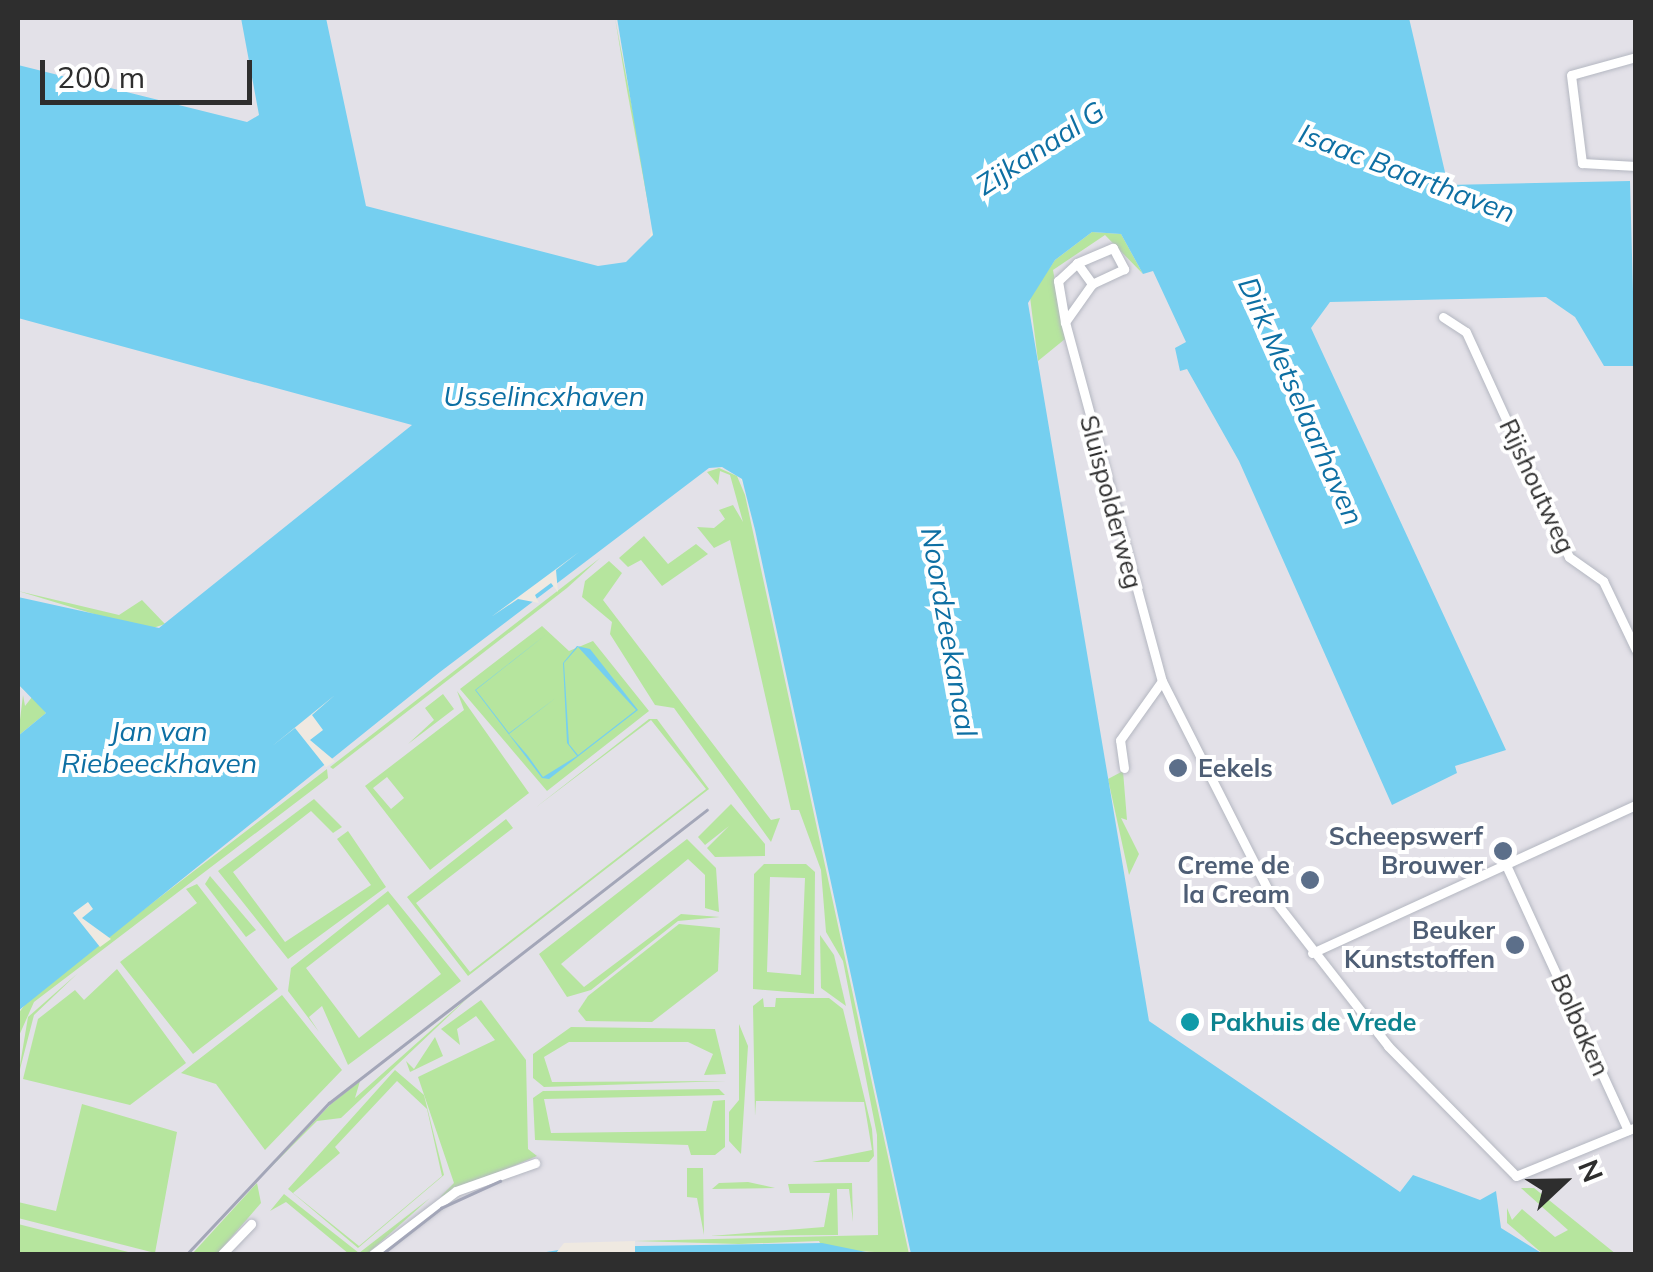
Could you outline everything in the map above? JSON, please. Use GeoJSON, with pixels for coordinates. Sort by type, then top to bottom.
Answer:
{"type":"FeatureCollection","features":[{"type":"Feature","properties":{"kind":"street"},"geometry":{"type":"LineString","coordinates":[[1636,56],[1571,75],[1582,162],[1636,166]]}},
{"type":"Feature","properties":{"kind":"street"},"geometry":{"type":"LineString","coordinates":[[1065,322],[1092,284],[1124,268],[1122,257],[1103,248],[1077,262],[1092,284]]}},
{"type":"Feature","properties":{"kind":"street","name":"Sluispolderweg"},"geometry":{"type":"LineString","coordinates":[[1077,262],[1058,281],[1065,322],[1162,681],[1238,841],[1312,953],[1420,1082],[1516,1176],[1632,1129]]}},
{"type":"Feature","properties":{"kind":"street","name":"Rijshoutweg"},"geometry":{"type":"LineString","coordinates":[[1442,317],[1466,332],[1569,557],[1603,582],[1636,650]]}},
{"type":"Feature","properties":{"kind":"street"},"geometry":{"type":"LineString","coordinates":[[1124,768],[1120,740],[1162,681]]}},
{"type":"Feature","properties":{"kind":"street"},"geometry":{"type":"LineString","coordinates":[[1312,953],[1636,804]]}},
{"type":"Feature","properties":{"kind":"street","name":"Bolbaken"},"geometry":{"type":"LineString","coordinates":[[1506,865],[1632,1129]]}},
{"type":"Feature","properties":{"kind":"street"},"geometry":{"type":"LineString","coordinates":[[373,1254],[456,1192],[535,1163]]}},
{"type":"Feature","properties":{"kind":"street"},"geometry":{"type":"LineString","coordinates":[[222,1254],[251,1224]]}},
{"type":"Feature","properties":{"kind":"shaded area"},"geometry":{"type":"Polygon","coordinates":[[[18,18],[617,18],[654,221],[647,247],[715,465],[737,472],[746,490],[920,1254],[18,1254],[18,18]]]}},
{"type":"Feature","properties":{"kind":"shaded area"},"geometry":{"type":"Polygon","coordinates":[[[1117,18],[1635,18],[1635,1254],[1230,1254],[1136,1227],[934,212],[1117,18]]]}},
{"type":"Feature","properties":{"kind":"green space"},"geometry":{"type":"Polygon","coordinates":[[[615,18],[654,221],[652,225],[627,90],[615,18]]]}},
{"type":"Feature","properties":{"kind":"green space"},"geometry":{"type":"Polygon","coordinates":[[[1092,232],[1121,234],[1143,274],[1105,235],[1053,270],[1065,339],[1038,361],[1030,297],[1055,260],[1092,232]]]}},
{"type":"Feature","properties":{"kind":"green space"},"geometry":{"type":"Polygon","coordinates":[[[719,468],[737,476],[745,495],[909,1254],[823,1249],[819,1241],[634,1241],[878,1235],[877,1135],[843,961],[826,932],[821,870],[799,810],[791,810],[730,540],[714,548],[697,527],[714,528],[725,519],[719,510],[733,505],[743,522],[730,475],[720,471],[718,485],[707,472],[719,468]]]}},
{"type":"Feature","properties":{"kind":"green space"},"geometry":{"type":"Polygon","coordinates":[[[644,536],[668,564],[696,544],[708,554],[662,586],[641,560],[628,567],[619,558],[644,536]]]}},
{"type":"Feature","properties":{"kind":"green space"},"geometry":{"type":"Polygon","coordinates":[[[600,558],[567,588],[333,769],[330,767],[600,558]]]}},
{"type":"Feature","properties":{"kind":"green space"},"geometry":{"type":"Polygon","coordinates":[[[609,561],[622,573],[603,600],[771,820],[780,818],[771,842],[674,708],[655,705],[610,634],[612,622],[582,597],[585,581],[609,561]]]}},
{"type":"Feature","properties":{"kind":"green space"},"geometry":{"type":"Polygon","coordinates":[[[18,591],[119,615],[142,600],[165,624],[147,630],[18,591]]]}},
{"type":"Feature","properties":{"kind":"green space"},"geometry":{"type":"Polygon","coordinates":[[[542,626],[569,651],[593,641],[649,711],[547,791],[460,689],[542,626]]]}},
{"type":"Feature","properties":{"kind":"green space"},"geometry":{"type":"Polygon","coordinates":[[[18,684],[30,688],[46,713],[18,736],[23,695],[25,706],[32,697],[18,684]]]}},
{"type":"Feature","properties":{"kind":"green space"},"geometry":{"type":"Polygon","coordinates":[[[457,691],[529,793],[430,870],[365,786],[464,710],[457,691]],[[387,777],[373,788],[391,809],[404,798],[387,777]]]}},
{"type":"Feature","properties":{"kind":"green space"},"geometry":{"type":"Polygon","coordinates":[[[443,694],[454,709],[408,744],[434,720],[425,708],[443,694]]]}},
{"type":"Feature","properties":{"kind":"green space"},"geometry":{"type":"Polygon","coordinates":[[[649,719],[657,719],[709,789],[468,976],[407,897],[506,819],[513,828],[416,903],[470,972],[706,789],[651,720],[535,808],[649,719]]]}},
{"type":"Feature","properties":{"kind":"green space"},"geometry":{"type":"Polygon","coordinates":[[[327,769],[328,778],[34,1002],[18,1038],[18,1014],[32,995],[327,769]]]}},
{"type":"Feature","properties":{"kind":"green space"},"geometry":{"type":"Polygon","coordinates":[[[1123,771],[1127,820],[1121,818],[1139,854],[1129,875],[1108,779],[1123,771]]]}},
{"type":"Feature","properties":{"kind":"green space"},"geometry":{"type":"Polygon","coordinates":[[[314,799],[342,827],[333,833],[311,811],[233,872],[285,942],[371,885],[337,839],[348,831],[386,887],[288,959],[218,871],[314,799]]]}},
{"type":"Feature","properties":{"kind":"green space"},"geometry":{"type":"Polygon","coordinates":[[[731,804],[765,844],[765,856],[715,857],[707,848],[729,826],[705,845],[698,837],[731,804]]]}},
{"type":"Feature","properties":{"kind":"green space"},"geometry":{"type":"Polygon","coordinates":[[[687,839],[716,868],[719,912],[705,908],[705,875],[688,859],[561,964],[584,987],[681,914],[720,917],[678,921],[591,990],[567,997],[539,954],[687,839]]]}},
{"type":"Feature","properties":{"kind":"green space"},"geometry":{"type":"Polygon","coordinates":[[[764,864],[806,864],[815,872],[814,994],[753,989],[754,874],[764,864]],[[770,877],[767,972],[801,975],[805,878],[770,877]]]}},
{"type":"Feature","properties":{"kind":"green space"},"geometry":{"type":"Polygon","coordinates":[[[210,876],[256,930],[246,937],[205,884],[210,876]]]}},
{"type":"Feature","properties":{"kind":"green space"},"geometry":{"type":"Polygon","coordinates":[[[197,884],[278,989],[193,1054],[120,962],[197,903],[186,889],[197,884]]]}},
{"type":"Feature","properties":{"kind":"green space"},"geometry":{"type":"Polygon","coordinates":[[[388,891],[461,981],[348,1065],[322,1006],[309,1017],[319,1032],[288,991],[291,968],[388,891]],[[388,904],[306,968],[359,1038],[441,974],[388,904]]]}},
{"type":"Feature","properties":{"kind":"green space"},"geometry":{"type":"Polygon","coordinates":[[[679,924],[720,928],[718,971],[652,1022],[586,1021],[578,1011],[588,996],[679,924]]]}},
{"type":"Feature","properties":{"kind":"green space"},"geometry":{"type":"Polygon","coordinates":[[[820,935],[834,955],[846,1006],[821,988],[820,935]]]}},
{"type":"Feature","properties":{"kind":"green space"},"geometry":{"type":"Polygon","coordinates":[[[117,969],[186,1063],[130,1105],[23,1079],[38,1019],[75,990],[84,1000],[117,969]]]}},
{"type":"Feature","properties":{"kind":"green space"},"geometry":{"type":"Polygon","coordinates":[[[78,973],[34,1015],[18,1077],[28,1017],[78,973]]]}},
{"type":"Feature","properties":{"kind":"green space"},"geometry":{"type":"Polygon","coordinates":[[[473,993],[341,1118],[317,1121],[262,1176],[331,1104],[360,1081],[355,1098],[473,993]]]}},
{"type":"Feature","properties":{"kind":"green space"},"geometry":{"type":"Polygon","coordinates":[[[282,995],[342,1070],[265,1150],[216,1084],[181,1073],[282,995]]]}},
{"type":"Feature","properties":{"kind":"green space"},"geometry":{"type":"Polygon","coordinates":[[[763,998],[764,1007],[775,1007],[776,998],[829,998],[843,1009],[872,1129],[874,1156],[869,1162],[812,1162],[872,1150],[864,1102],[756,1101],[755,1116],[753,1006],[763,998]]]}},
{"type":"Feature","properties":{"kind":"green space"},"geometry":{"type":"Polygon","coordinates":[[[481,1000],[526,1060],[528,1149],[537,1156],[440,1197],[454,1183],[418,1077],[495,1040],[476,1016],[457,1029],[460,1045],[441,1029],[481,1000]]]}},
{"type":"Feature","properties":{"kind":"green space"},"geometry":{"type":"Polygon","coordinates":[[[739,1024],[748,1046],[741,1154],[729,1141],[729,1112],[739,1100],[739,1024]]]}},
{"type":"Feature","properties":{"kind":"green space"},"geometry":{"type":"Polygon","coordinates":[[[571,1027],[715,1029],[726,1074],[704,1075],[713,1054],[688,1042],[569,1042],[544,1057],[552,1082],[726,1081],[544,1087],[533,1078],[533,1054],[571,1027]]]}},
{"type":"Feature","properties":{"kind":"green space"},"geometry":{"type":"Polygon","coordinates":[[[435,1037],[443,1056],[410,1072],[406,1061],[414,1069],[435,1037]]]}},
{"type":"Feature","properties":{"kind":"green space"},"geometry":{"type":"Polygon","coordinates":[[[395,1070],[424,1095],[444,1175],[358,1248],[288,1189],[395,1070]],[[397,1081],[335,1147],[340,1153],[293,1193],[359,1246],[442,1176],[427,1109],[397,1081]]]}},
{"type":"Feature","properties":{"kind":"green space"},"geometry":{"type":"Polygon","coordinates":[[[719,1089],[725,1095],[544,1099],[551,1133],[706,1131],[713,1101],[725,1100],[725,1147],[715,1155],[691,1155],[688,1145],[535,1140],[533,1098],[543,1091],[719,1089]]]}},
{"type":"Feature","properties":{"kind":"green space"},"geometry":{"type":"Polygon","coordinates":[[[82,1104],[177,1132],[155,1253],[18,1218],[18,1202],[56,1211],[82,1104]]]}},
{"type":"Feature","properties":{"kind":"green space"},"geometry":{"type":"Polygon","coordinates":[[[687,1168],[703,1168],[704,1235],[697,1198],[687,1197],[687,1168]]]}},
{"type":"Feature","properties":{"kind":"green space"},"geometry":{"type":"Polygon","coordinates":[[[748,1182],[775,1188],[712,1189],[719,1183],[748,1182]]]}},
{"type":"Feature","properties":{"kind":"green space"},"geometry":{"type":"Polygon","coordinates":[[[257,1183],[261,1203],[217,1254],[192,1254],[257,1183]]]}},
{"type":"Feature","properties":{"kind":"green space"},"geometry":{"type":"Polygon","coordinates":[[[852,1183],[853,1222],[849,1189],[837,1189],[838,1235],[710,1236],[824,1227],[830,1193],[790,1193],[788,1184],[852,1183]]]}},
{"type":"Feature","properties":{"kind":"green space"},"geometry":{"type":"Polygon","coordinates":[[[1521,1188],[1534,1188],[1616,1254],[1543,1254],[1507,1223],[1507,1208],[1512,1220],[1522,1209],[1555,1237],[1568,1230],[1521,1188]]]}},
{"type":"Feature","properties":{"kind":"green space"},"geometry":{"type":"Polygon","coordinates":[[[284,1194],[359,1253],[430,1198],[367,1254],[349,1254],[286,1202],[270,1211],[284,1194]]]}},
{"type":"Feature","properties":{"kind":"green space"},"geometry":{"type":"Polygon","coordinates":[[[18,1224],[136,1254],[18,1254],[18,1224]]]}},
{"type":"Feature","properties":{"kind":"water"},"geometry":{"type":"Polygon","coordinates":[[[241,18],[326,18],[366,206],[598,266],[626,262],[653,235],[617,18],[1409,18],[1448,185],[1630,181],[1635,366],[1604,366],[1575,317],[1546,297],[1330,302],[1311,328],[1506,750],[1455,766],[1457,773],[1392,805],[1239,461],[1187,369],[1180,371],[1175,348],[1186,342],[1153,271],[1143,274],[1121,234],[1092,232],[1055,260],[1028,303],[1149,1021],[1400,1192],[1413,1175],[1480,1200],[1496,1191],[1501,1228],[1543,1254],[911,1254],[755,530],[742,479],[722,467],[709,468],[440,672],[18,1011],[18,736],[46,713],[18,684],[18,597],[159,628],[412,425],[18,318],[18,65],[247,122],[259,115],[241,18]]]}},
{"type":"Feature","properties":{"kind":"water"},"geometry":{"type":"Polygon","coordinates":[[[548,633],[476,690],[509,733],[557,697],[509,734],[543,777],[577,756],[567,743],[563,663],[577,646],[590,649],[638,710],[549,779],[542,778],[475,690],[548,633]],[[578,647],[564,663],[569,744],[578,755],[636,710],[578,647]]]}},
{"type":"Feature","properties":{"kind":"water"},"geometry":{"type":"Polygon","coordinates":[[[822,1243],[876,1254],[534,1254],[577,1247],[822,1243]]]}},
{"type":"Feature","properties":{"kind":"pier"},"geometry":{"type":"Polygon","coordinates":[[[579,552],[556,570],[558,592],[551,583],[535,595],[539,603],[518,599],[491,617],[579,552]]]}},
{"type":"Feature","properties":{"kind":"pier"},"geometry":{"type":"Polygon","coordinates":[[[335,695],[312,715],[323,730],[310,740],[335,761],[326,767],[295,728],[271,747],[335,695]]]}},
{"type":"Feature","properties":{"kind":"pier"},"geometry":{"type":"Polygon","coordinates":[[[88,902],[93,909],[82,918],[111,939],[100,947],[73,913],[88,902]]]}},
{"type":"Feature","properties":{"kind":"pier"},"geometry":{"type":"Polygon","coordinates":[[[635,1241],[635,1252],[556,1253],[564,1243],[635,1241]]]}},
{"type":"Feature","properties":{"kind":"railway"},"geometry":{"type":"LineString","coordinates":[[187,1254],[329,1103],[707,810]]}},
{"type":"Feature","properties":{"kind":"railway"},"geometry":{"type":"LineString","coordinates":[[382,1254],[441,1208],[500,1181]]}},
{"type":"Feature","properties":{"kind":"place","name":"Eekels"},"geometry":{"type":"Point","coordinates":[1178,768]}},
{"type":"Feature","properties":{"kind":"place","name":"Scheepswerf Brouwer"},"geometry":{"type":"Point","coordinates":[1503,851]}},
{"type":"Feature","properties":{"kind":"place","name":"Creme de la Cream"},"geometry":{"type":"Point","coordinates":[1310,880]}},
{"type":"Feature","properties":{"kind":"place","name":"Beuker Kunststoffen"},"geometry":{"type":"Point","coordinates":[1515,945]}},
{"type":"Feature","properties":{"kind":"place","name":"Pakhuis de Vrede"},"geometry":{"type":"Point","coordinates":[1190,1022]}},
{"type":"Feature","properties":{"kind":"water label","name":"Zijkanaal G"},"geometry":{"type":"Point","coordinates":[1040,148]}},
{"type":"Feature","properties":{"kind":"water label","name":"Isaac Baarthaven"},"geometry":{"type":"Point","coordinates":[1407,173]}},
{"type":"Feature","properties":{"kind":"water label","name":"Usselincxhaven"},"geometry":{"type":"Point","coordinates":[544,396]}},
{"type":"Feature","properties":{"kind":"water label","name":"Dirk Metselaarhaven"},"geometry":{"type":"Point","coordinates":[1301,401]}},
{"type":"Feature","properties":{"kind":"water label","name":"Noordzeekanaal"},"geometry":{"type":"Point","coordinates":[949,632]}},
{"type":"Feature","properties":{"kind":"water label","name":"Jan van Riebeeckhaven"},"geometry":{"type":"Point","coordinates":[159,747]}}]}
